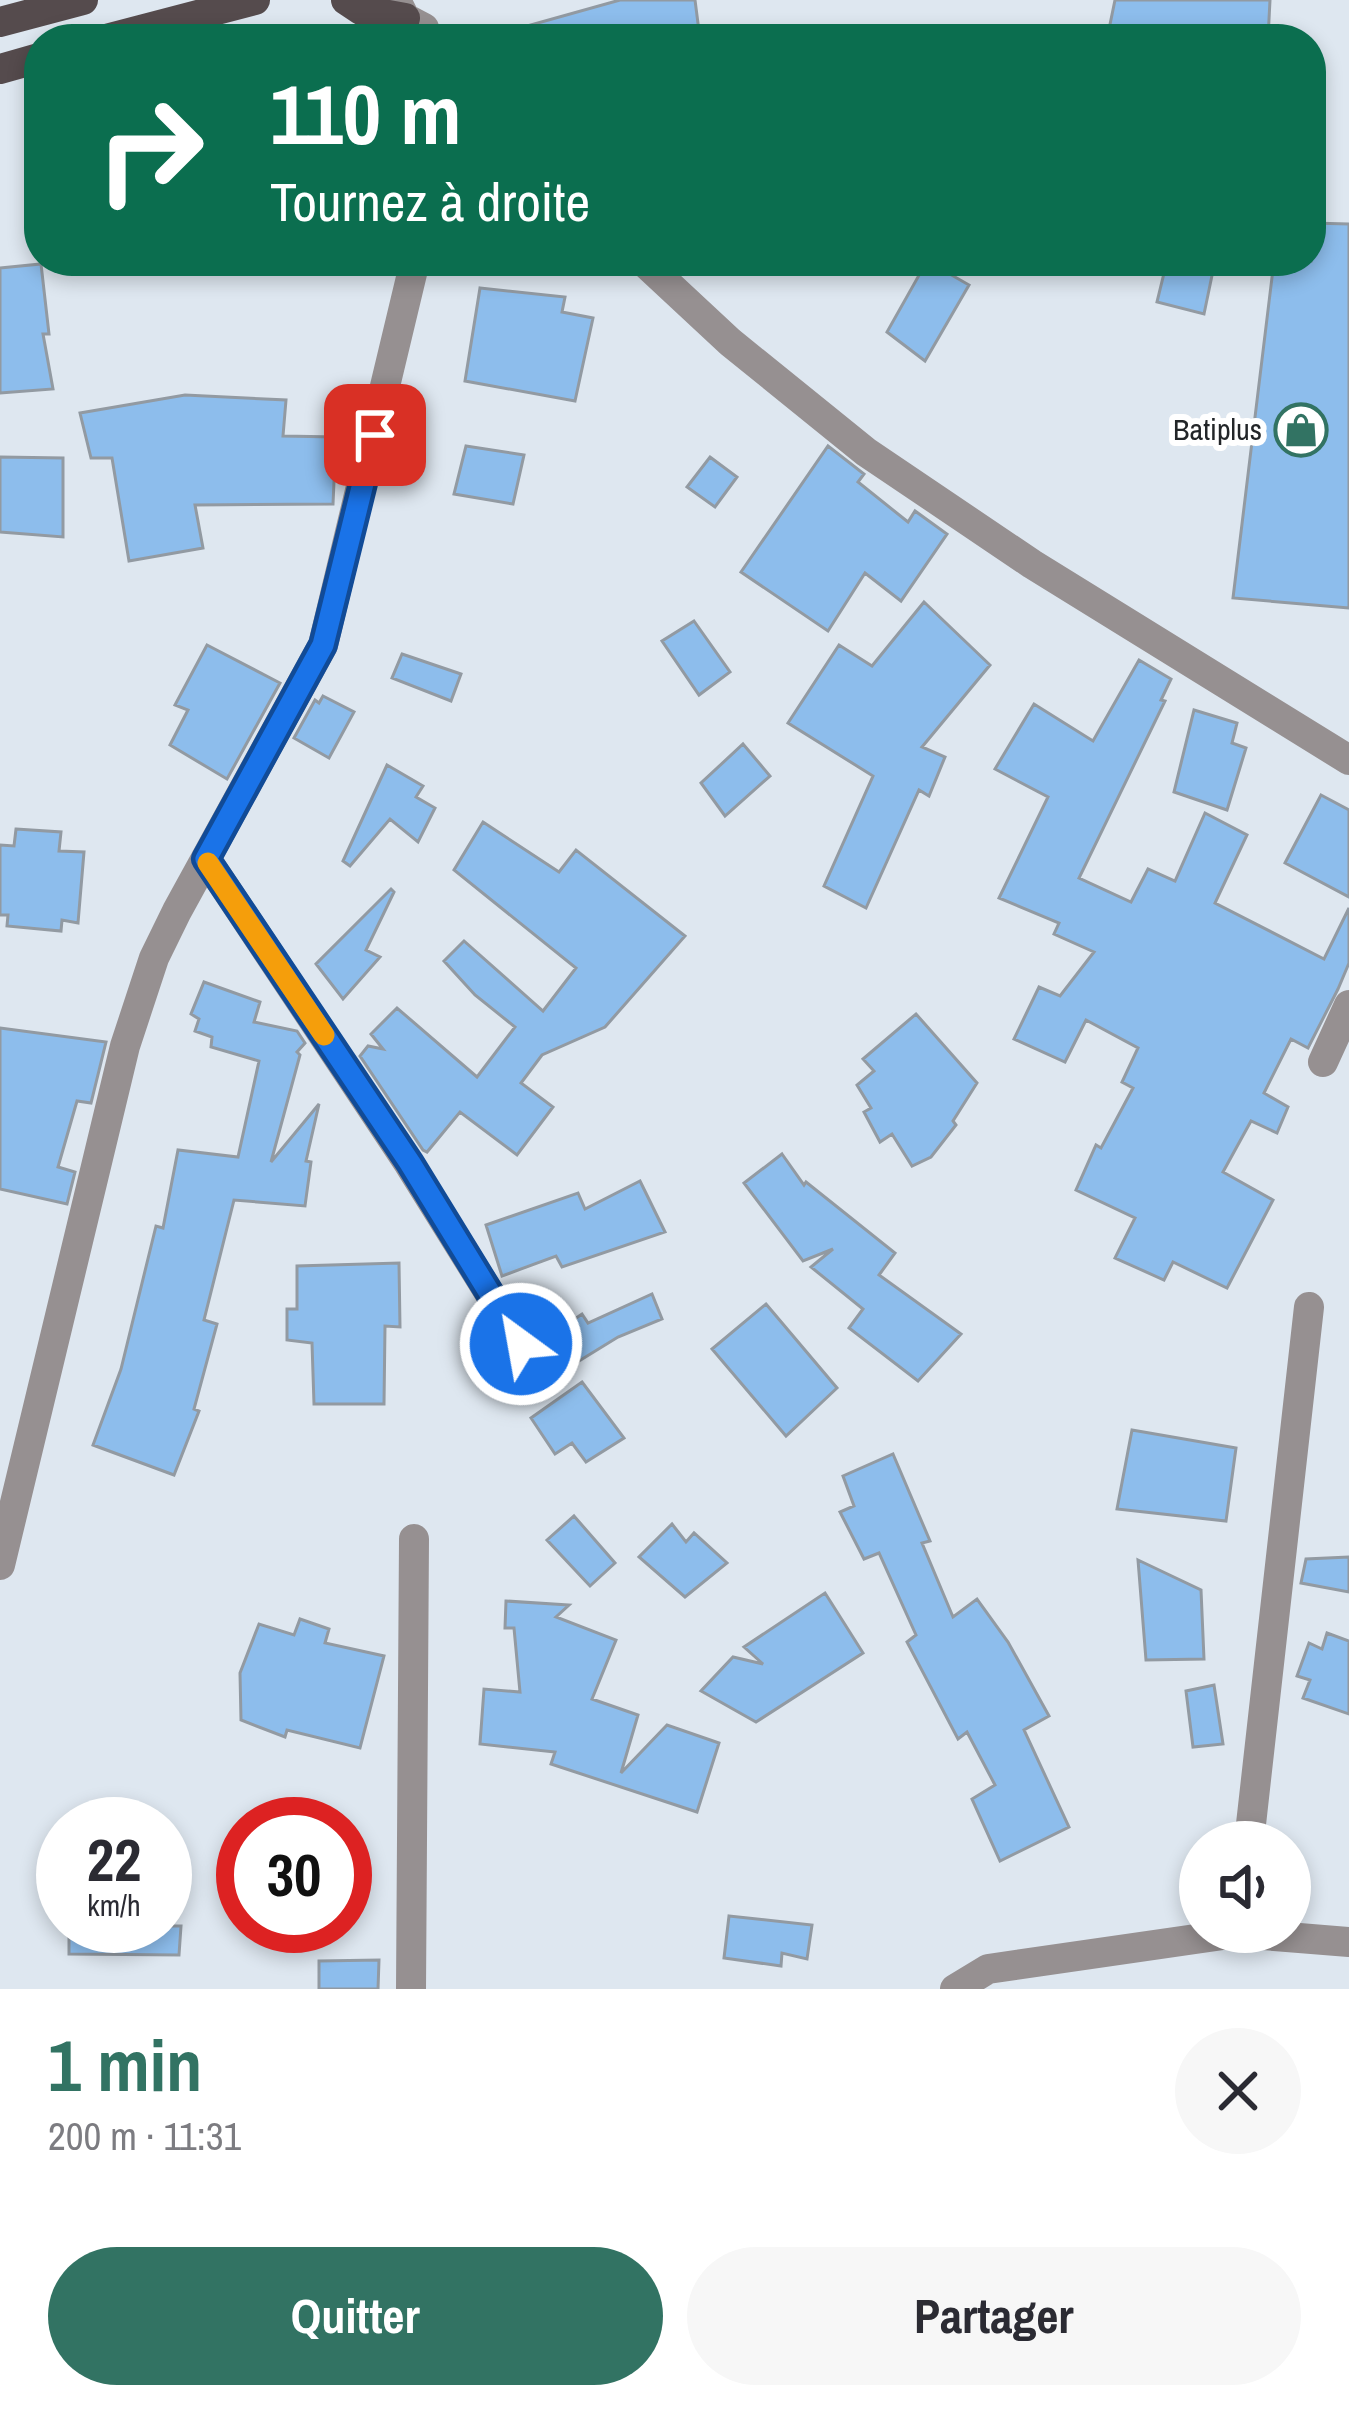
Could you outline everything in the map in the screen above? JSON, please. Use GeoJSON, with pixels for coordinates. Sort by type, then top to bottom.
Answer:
{"type":"FeatureCollection","features":[{"type":"Feature","properties":{"kind":"main road"},"geometry":{"type":"LineString","coordinates":[[0,22],[83,0]]}},
{"type":"Feature","properties":{"kind":"main road"},"geometry":{"type":"LineString","coordinates":[[163,24],[255,0]]}},
{"type":"Feature","properties":{"kind":"main road"},"geometry":{"type":"LineString","coordinates":[[346,0],[361,10],[417,17]]}},
{"type":"Feature","properties":{"kind":"street"},"geometry":{"type":"LineString","coordinates":[[0,1565],[125,1046],[154,958],[323,645],[411,276]]}},
{"type":"Feature","properties":{"kind":"street"},"geometry":{"type":"LineString","coordinates":[[659,276],[745,355],[866,452],[1032,564],[1349,760]]}},
{"type":"Feature","properties":{"kind":"street"},"geometry":{"type":"LineString","coordinates":[[206,859],[410,1163],[521,1344]]}},
{"type":"Feature","properties":{"kind":"street"},"geometry":{"type":"LineString","coordinates":[[1323,1062],[1349,1005]]}},
{"type":"Feature","properties":{"kind":"street"},"geometry":{"type":"LineString","coordinates":[[1251,1821],[1309,1307]]}},
{"type":"Feature","properties":{"kind":"street"},"geometry":{"type":"LineString","coordinates":[[412,1989],[414,1539]]}},
{"type":"Feature","properties":{"kind":"street"},"geometry":{"type":"LineString","coordinates":[[1311,1939],[1349,1942]]}},
{"type":"Feature","properties":{"kind":"street"},"geometry":{"type":"LineString","coordinates":[[956,1989],[988,1969],[1179,1941]]}},
{"type":"Feature","properties":{"kind":"building"},"geometry":{"type":"Polygon","coordinates":[[[620,0],[695,0],[698,24],[534,24],[620,0]]]}},
{"type":"Feature","properties":{"kind":"building"},"geometry":{"type":"Polygon","coordinates":[[[1115,0],[1270,0],[1269,24],[1110,24],[1115,0]]]}},
{"type":"Feature","properties":{"kind":"building","name":"Batiplus"},"geometry":{"type":"Polygon","coordinates":[[[1326,223],[1349,224],[1349,608],[1233,598],[1272,276],[1326,276],[1326,223]]]}},
{"type":"Feature","properties":{"kind":"building"},"geometry":{"type":"Polygon","coordinates":[[[24,266],[24,276],[42,276],[49,334],[43,334],[53,389],[0,393],[0,268],[24,266]]]}},
{"type":"Feature","properties":{"kind":"building"},"geometry":{"type":"Polygon","coordinates":[[[919,276],[953,276],[969,285],[925,361],[887,332],[919,276]]]}},
{"type":"Feature","properties":{"kind":"building"},"geometry":{"type":"Polygon","coordinates":[[[1163,276],[1212,276],[1204,314],[1157,302],[1163,276]]]}},
{"type":"Feature","properties":{"kind":"building"},"geometry":{"type":"Polygon","coordinates":[[[480,288],[565,297],[562,312],[593,318],[575,401],[465,381],[480,288]]]}},
{"type":"Feature","properties":{"kind":"building"},"geometry":{"type":"Polygon","coordinates":[[[185,395],[286,400],[283,436],[336,437],[333,504],[195,505],[203,548],[129,561],[112,458],[91,458],[80,413],[185,395]]]}},
{"type":"Feature","properties":{"kind":"building"},"geometry":{"type":"Polygon","coordinates":[[[466,446],[524,455],[513,504],[454,494],[466,446]]]}},
{"type":"Feature","properties":{"kind":"building"},"geometry":{"type":"Polygon","coordinates":[[[828,446],[864,474],[858,482],[908,522],[915,511],[947,534],[901,601],[865,573],[828,631],[741,572],[828,446]]]}},
{"type":"Feature","properties":{"kind":"building"},"geometry":{"type":"Polygon","coordinates":[[[0,457],[63,458],[63,537],[0,532],[0,457]]]}},
{"type":"Feature","properties":{"kind":"building"},"geometry":{"type":"Polygon","coordinates":[[[710,457],[737,477],[715,507],[687,487],[710,457]]]}},
{"type":"Feature","properties":{"kind":"building"},"geometry":{"type":"Polygon","coordinates":[[[924,602],[990,665],[922,747],[945,757],[929,796],[919,790],[866,908],[824,886],[873,776],[788,723],[839,645],[872,666],[924,602]]]}},
{"type":"Feature","properties":{"kind":"building"},"geometry":{"type":"Polygon","coordinates":[[[694,621],[730,672],[699,695],[662,641],[694,621]]]}},
{"type":"Feature","properties":{"kind":"building"},"geometry":{"type":"Polygon","coordinates":[[[207,645],[280,683],[227,779],[170,745],[188,710],[175,705],[207,645]]]}},
{"type":"Feature","properties":{"kind":"building"},"geometry":{"type":"Polygon","coordinates":[[[402,654],[461,674],[451,701],[392,678],[402,654]]]}},
{"type":"Feature","properties":{"kind":"building"},"geometry":{"type":"Polygon","coordinates":[[[1139,660],[1171,679],[1161,700],[1165,701],[1079,878],[1131,902],[1148,869],[1175,881],[1205,813],[1247,835],[1215,903],[1324,959],[1349,908],[1349,963],[1338,989],[1308,1048],[1291,1039],[1264,1093],[1288,1107],[1277,1133],[1251,1121],[1223,1172],[1273,1200],[1227,1288],[1173,1262],[1164,1280],[1115,1258],[1135,1218],[1076,1190],[1096,1145],[1101,1148],[1133,1088],[1122,1082],[1138,1048],[1086,1020],[1065,1062],[1014,1039],[1039,987],[1060,996],[1094,952],[1054,934],[1059,923],[999,898],[1048,797],[995,769],[1034,704],[1093,741],[1139,660]]]}},
{"type":"Feature","properties":{"kind":"building"},"geometry":{"type":"Polygon","coordinates":[[[323,696],[354,712],[329,758],[294,738],[315,700],[319,703],[323,696]]]}},
{"type":"Feature","properties":{"kind":"building"},"geometry":{"type":"Polygon","coordinates":[[[1194,710],[1237,723],[1232,743],[1246,748],[1227,810],[1174,792],[1194,710]]]}},
{"type":"Feature","properties":{"kind":"building"},"geometry":{"type":"Polygon","coordinates":[[[743,744],[770,776],[725,816],[701,783],[743,744]]]}},
{"type":"Feature","properties":{"kind":"building"},"geometry":{"type":"Polygon","coordinates":[[[387,765],[423,786],[416,797],[435,808],[418,842],[390,819],[350,866],[343,861],[387,765]]]}},
{"type":"Feature","properties":{"kind":"building"},"geometry":{"type":"Polygon","coordinates":[[[1321,795],[1349,810],[1349,897],[1285,863],[1321,795]]]}},
{"type":"Feature","properties":{"kind":"building"},"geometry":{"type":"Polygon","coordinates":[[[483,822],[559,872],[576,850],[685,936],[605,1027],[542,1055],[521,1083],[553,1107],[517,1155],[460,1112],[427,1152],[423,1150],[360,1056],[368,1046],[383,1049],[371,1034],[397,1008],[477,1077],[515,1027],[475,995],[444,961],[464,941],[543,1011],[576,968],[454,870],[483,822]]]}},
{"type":"Feature","properties":{"kind":"building"},"geometry":{"type":"Polygon","coordinates":[[[16,829],[61,832],[59,851],[84,852],[78,923],[62,920],[61,931],[7,926],[8,915],[0,915],[0,845],[14,846],[16,829]]]}},
{"type":"Feature","properties":{"kind":"building"},"geometry":{"type":"Polygon","coordinates":[[[391,889],[394,892],[366,950],[380,957],[343,999],[316,964],[391,889]]]}},
{"type":"Feature","properties":{"kind":"building"},"geometry":{"type":"Polygon","coordinates":[[[204,982],[260,1002],[254,1022],[297,1031],[305,1043],[297,1052],[300,1055],[271,1162],[319,1104],[306,1161],[311,1162],[305,1206],[234,1200],[204,1320],[217,1324],[194,1409],[199,1411],[174,1475],[93,1445],[121,1369],[156,1226],[163,1228],[178,1150],[238,1157],[259,1061],[211,1047],[212,1037],[195,1031],[199,1019],[191,1014],[204,982]]]}},
{"type":"Feature","properties":{"kind":"building"},"geometry":{"type":"Polygon","coordinates":[[[916,1014],[977,1083],[953,1121],[956,1125],[931,1157],[912,1166],[892,1134],[880,1142],[864,1112],[871,1108],[857,1085],[874,1071],[863,1059],[916,1014]]]}},
{"type":"Feature","properties":{"kind":"building"},"geometry":{"type":"Polygon","coordinates":[[[0,1028],[106,1042],[91,1103],[77,1101],[58,1167],[75,1172],[67,1204],[0,1189],[0,1028]]]}},
{"type":"Feature","properties":{"kind":"building"},"geometry":{"type":"Polygon","coordinates":[[[782,1154],[804,1185],[806,1182],[895,1253],[879,1275],[961,1334],[918,1381],[849,1328],[863,1309],[811,1267],[833,1249],[803,1261],[744,1183],[782,1154]]]}},
{"type":"Feature","properties":{"kind":"building"},"geometry":{"type":"Polygon","coordinates":[[[640,1181],[665,1232],[562,1267],[556,1256],[502,1276],[486,1225],[578,1193],[585,1209],[640,1181]]]}},
{"type":"Feature","properties":{"kind":"building"},"geometry":{"type":"Polygon","coordinates":[[[399,1263],[400,1327],[385,1326],[384,1404],[314,1404],[312,1343],[287,1340],[287,1309],[297,1309],[297,1266],[399,1263]]]}},
{"type":"Feature","properties":{"kind":"building"},"geometry":{"type":"Polygon","coordinates":[[[652,1294],[662,1319],[618,1337],[566,1369],[545,1339],[582,1314],[588,1323],[652,1294]]]}},
{"type":"Feature","properties":{"kind":"building"},"geometry":{"type":"Polygon","coordinates":[[[766,1304],[837,1388],[786,1436],[712,1349],[766,1304]]]}},
{"type":"Feature","properties":{"kind":"building"},"geometry":{"type":"Polygon","coordinates":[[[582,1382],[624,1438],[586,1462],[572,1443],[555,1454],[531,1418],[582,1382]]]}},
{"type":"Feature","properties":{"kind":"building"},"geometry":{"type":"Polygon","coordinates":[[[1132,1430],[1236,1448],[1226,1521],[1117,1509],[1132,1430]]]}},
{"type":"Feature","properties":{"kind":"building"},"geometry":{"type":"Polygon","coordinates":[[[893,1454],[930,1541],[922,1543],[953,1617],[977,1599],[1008,1642],[1049,1716],[1024,1730],[1069,1827],[1000,1861],[972,1799],[995,1785],[967,1732],[958,1739],[907,1642],[916,1635],[879,1553],[864,1559],[840,1512],[854,1506],[843,1476],[893,1454]]]}},
{"type":"Feature","properties":{"kind":"building"},"geometry":{"type":"Polygon","coordinates":[[[574,1516],[615,1563],[590,1586],[547,1540],[574,1516]]]}},
{"type":"Feature","properties":{"kind":"building"},"geometry":{"type":"Polygon","coordinates":[[[672,1524],[686,1542],[694,1533],[727,1563],[685,1597],[639,1557],[672,1524]]]}},
{"type":"Feature","properties":{"kind":"building"},"geometry":{"type":"Polygon","coordinates":[[[1349,1557],[1349,1592],[1301,1583],[1306,1559],[1349,1557]]]}},
{"type":"Feature","properties":{"kind":"building"},"geometry":{"type":"Polygon","coordinates":[[[1138,1560],[1201,1590],[1204,1659],[1146,1660],[1138,1560]]]}},
{"type":"Feature","properties":{"kind":"building"},"geometry":{"type":"Polygon","coordinates":[[[825,1593],[863,1653],[756,1722],[701,1691],[733,1657],[763,1664],[744,1647],[825,1593]]]}},
{"type":"Feature","properties":{"kind":"building"},"geometry":{"type":"Polygon","coordinates":[[[506,1601],[569,1605],[556,1617],[616,1640],[592,1699],[638,1715],[621,1773],[667,1725],[719,1743],[697,1812],[551,1764],[555,1752],[480,1744],[484,1689],[520,1692],[514,1628],[505,1628],[506,1601]]]}},
{"type":"Feature","properties":{"kind":"building"},"geometry":{"type":"Polygon","coordinates":[[[300,1619],[329,1629],[325,1643],[384,1656],[360,1748],[287,1730],[285,1737],[241,1720],[240,1673],[259,1624],[294,1635],[300,1619]]]}},
{"type":"Feature","properties":{"kind":"building"},"geometry":{"type":"Polygon","coordinates":[[[1327,1633],[1349,1641],[1349,1714],[1303,1698],[1310,1680],[1297,1676],[1309,1643],[1322,1649],[1327,1633]]]}},
{"type":"Feature","properties":{"kind":"building"},"geometry":{"type":"Polygon","coordinates":[[[1214,1685],[1223,1744],[1193,1747],[1186,1691],[1214,1685]]]}},
{"type":"Feature","properties":{"kind":"building"},"geometry":{"type":"Polygon","coordinates":[[[729,1916],[812,1925],[807,1959],[782,1953],[781,1966],[724,1958],[729,1916]]]}},
{"type":"Feature","properties":{"kind":"building"},"geometry":{"type":"Polygon","coordinates":[[[69,1953],[179,1953],[179,1955],[69,1953]]]}},
{"type":"Feature","properties":{"kind":"building"},"geometry":{"type":"Polygon","coordinates":[[[379,1960],[378,1989],[319,1989],[319,1961],[379,1960]]]}},
{"type":"Feature","properties":{"kind":"slow traffic"},"geometry":{"type":"LineString","coordinates":[[208,863],[324,1035]]}},
{"type":"Feature","properties":{"kind":"place","name":"Batiplus"},"geometry":{"type":"Point","coordinates":[1301,430]}},
{"type":"Feature","properties":{"kind":"route"},"geometry":{"type":"LineString","coordinates":[[375,435],[323,645],[206,859],[410,1163],[521,1344]]}}]}
